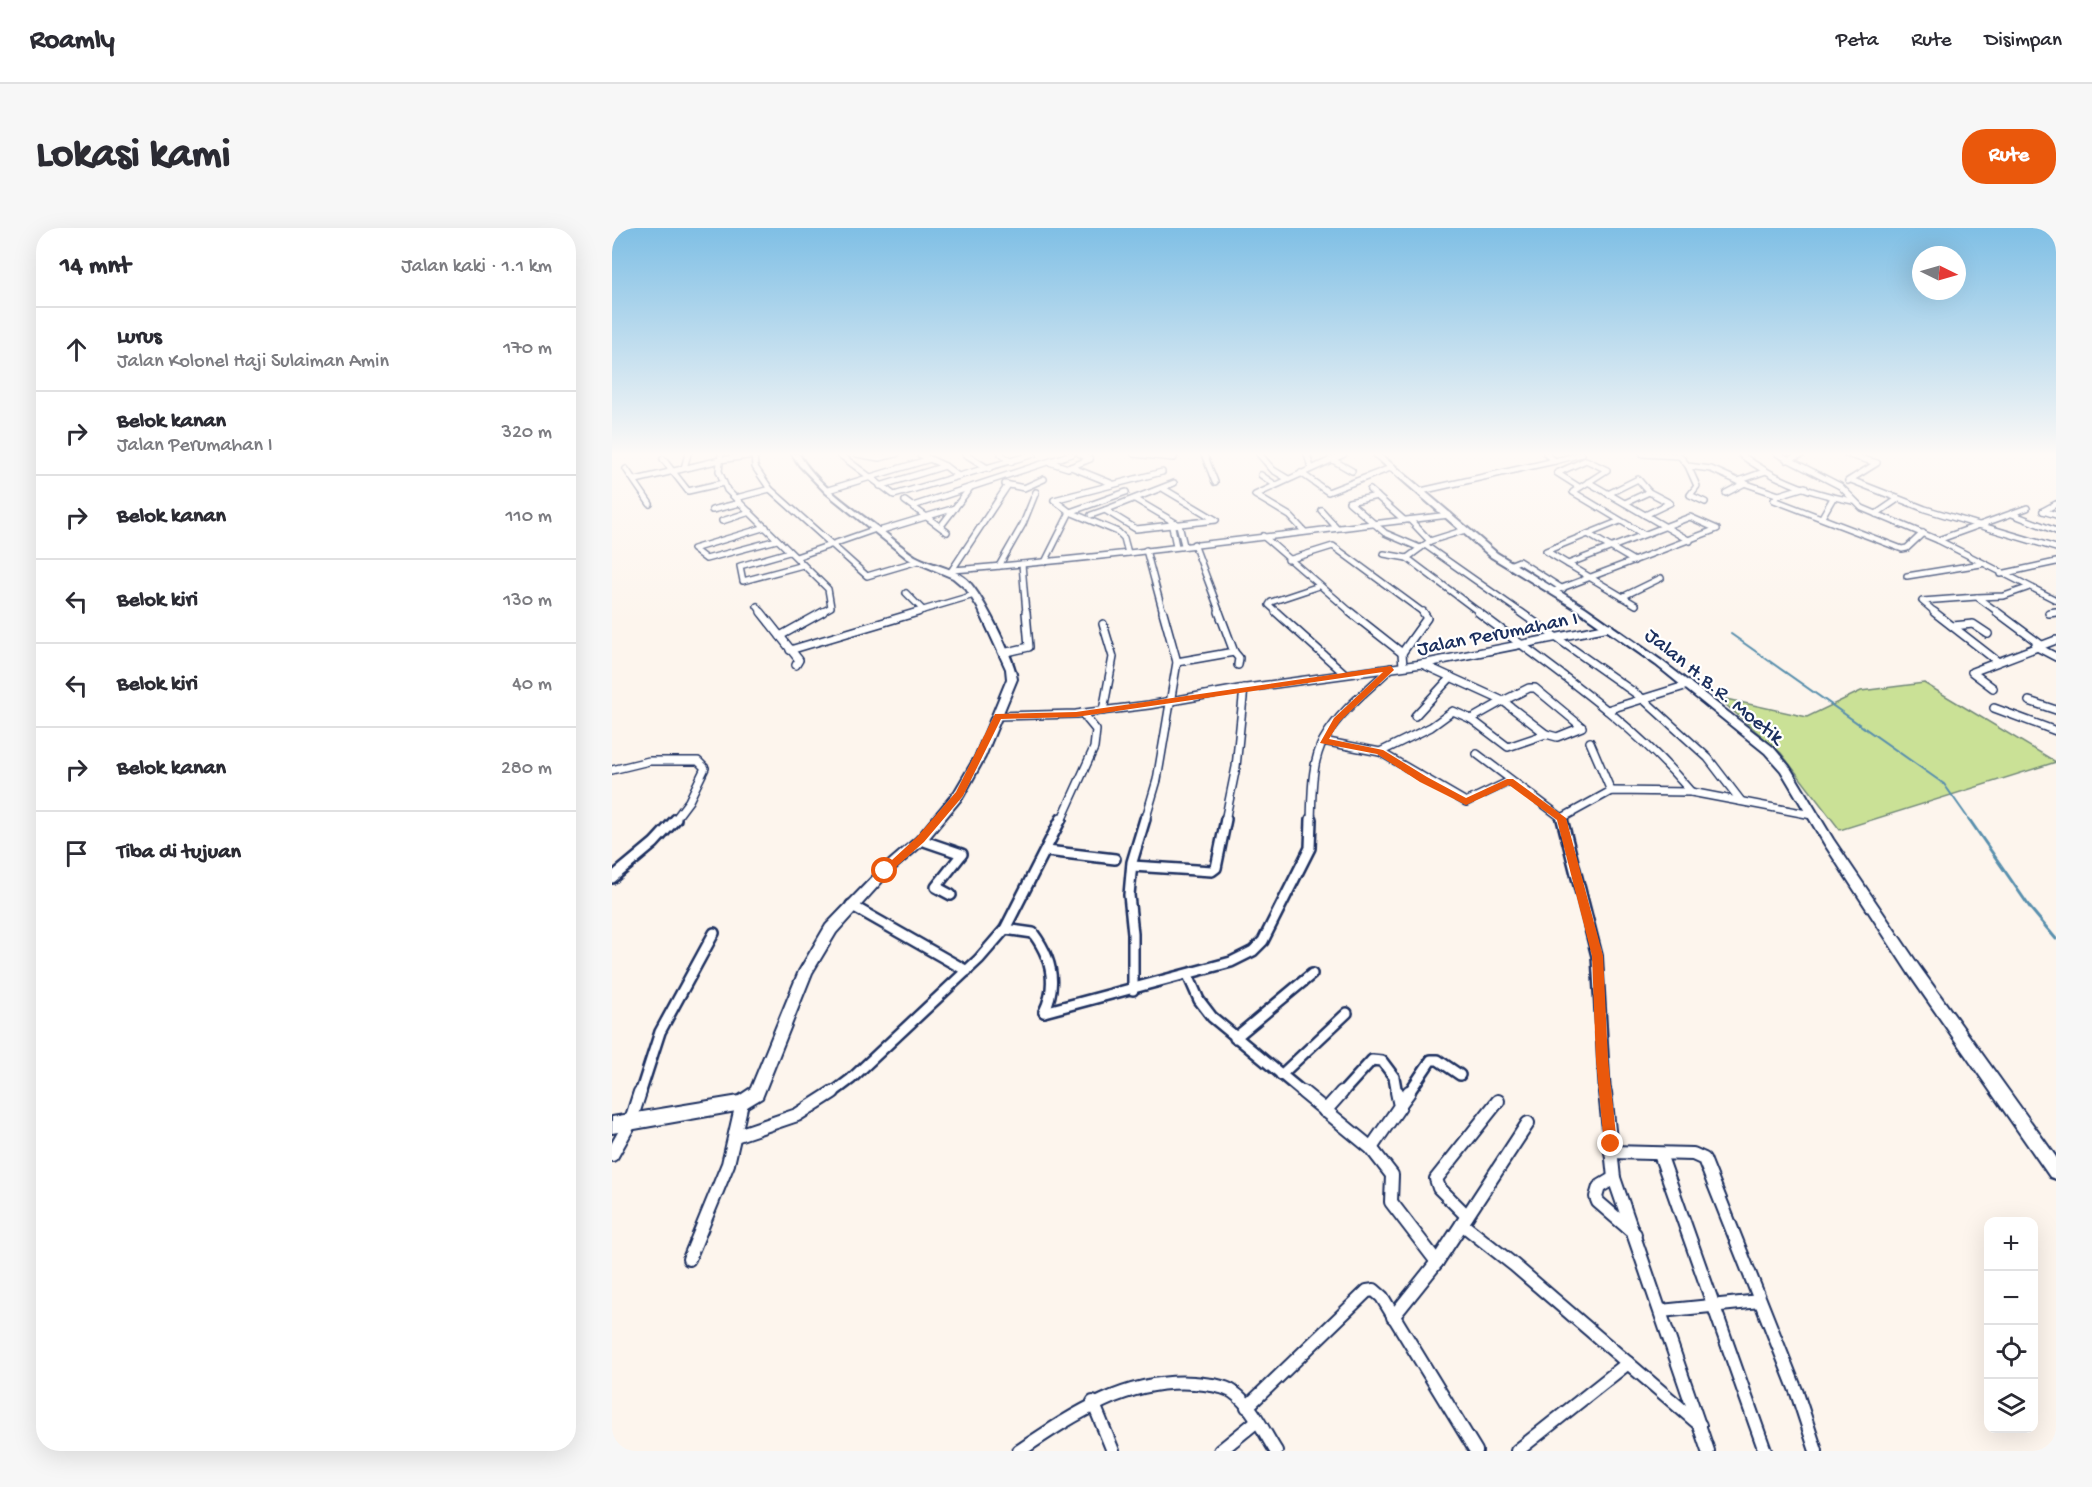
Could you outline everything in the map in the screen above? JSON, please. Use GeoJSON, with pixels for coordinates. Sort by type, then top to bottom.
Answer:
{"type":"FeatureCollection","features":[{"type":"Feature","properties":{"kind":"street"},"geometry":{"type":"LineString","coordinates":[[795,511],[869,577],[918,561]]}},
{"type":"Feature","properties":{"kind":"street"},"geometry":{"type":"LineString","coordinates":[[612,1125],[742,1103],[761,1088],[807,971],[831,929],[851,905],[921,840],[959,794],[998,716],[1013,678],[975,595],[963,581],[951,572],[918,561],[854,511]]}},
{"type":"Feature","properties":{"kind":"street"},"geometry":{"type":"LineString","coordinates":[[919,511],[947,532]]}},
{"type":"Feature","properties":{"kind":"street"},"geometry":{"type":"LineString","coordinates":[[796,557],[945,511]]}},
{"type":"Feature","properties":{"kind":"street"},"geometry":{"type":"LineString","coordinates":[[941,526],[953,511]]}},
{"type":"Feature","properties":{"kind":"street"},"geometry":{"type":"LineString","coordinates":[[951,572],[991,511]]}},
{"type":"Feature","properties":{"kind":"street"},"geometry":{"type":"LineString","coordinates":[[999,566],[1028,511]]}},
{"type":"Feature","properties":{"kind":"street"},"geometry":{"type":"LineString","coordinates":[[1091,515],[1102,511]]}},
{"type":"Feature","properties":{"kind":"street"},"geometry":{"type":"LineString","coordinates":[[1107,511],[1134,529],[1213,522],[1216,518],[1204,511]]}},
{"type":"Feature","properties":{"kind":"street"},"geometry":{"type":"LineString","coordinates":[[1156,511],[1179,525],[1184,545]]}},
{"type":"Feature","properties":{"kind":"street"},"geometry":{"type":"LineString","coordinates":[[1281,511],[1290,516],[1304,531]]}},
{"type":"Feature","properties":{"kind":"street"},"geometry":{"type":"LineString","coordinates":[[1322,511],[1337,528]]}},
{"type":"Feature","properties":{"kind":"street"},"geometry":{"type":"LineString","coordinates":[[1358,511],[1371,524],[1390,536],[1425,544]]}},
{"type":"Feature","properties":{"kind":"street"},"geometry":{"type":"LineString","coordinates":[[1396,511],[1407,520],[1425,544],[1642,698],[1708,758],[1741,801]]}},
{"type":"Feature","properties":{"kind":"street","name":"Jalan H.B.R. Moetik"},"geometry":{"type":"LineString","coordinates":[[1444,511],[1488,551],[1509,565],[1562,590],[1688,685],[1769,750],[1785,769],[1914,970],[2056,1170]]}},
{"type":"Feature","properties":{"kind":"street"},"geometry":{"type":"LineString","coordinates":[[1604,511],[1643,534]]}},
{"type":"Feature","properties":{"kind":"street"},"geometry":{"type":"LineString","coordinates":[[1640,511],[1690,541]]}},
{"type":"Feature","properties":{"kind":"street"},"geometry":{"type":"LineString","coordinates":[[1645,514],[1652,511]]}},
{"type":"Feature","properties":{"kind":"street"},"geometry":{"type":"LineString","coordinates":[[1801,511],[1902,549],[1907,548],[1923,533]]}},
{"type":"Feature","properties":{"kind":"street"},"geometry":{"type":"LineString","coordinates":[[1822,518],[1826,511]]}},
{"type":"Feature","properties":{"kind":"street"},"geometry":{"type":"LineString","coordinates":[[1871,511],[1938,540],[2027,588],[2056,600]]}},
{"type":"Feature","properties":{"kind":"street"},"geometry":{"type":"LineString","coordinates":[[1876,514],[1880,511]]}},
{"type":"Feature","properties":{"kind":"street"},"geometry":{"type":"LineString","coordinates":[[1937,511],[2056,548]]}},
{"type":"Feature","properties":{"kind":"street"},"geometry":{"type":"LineString","coordinates":[[1938,540],[2019,511]]}},
{"type":"Feature","properties":{"kind":"street"},"geometry":{"type":"LineString","coordinates":[[722,521],[750,512],[828,589],[831,607],[780,636]]}},
{"type":"Feature","properties":{"kind":"street"},"geometry":{"type":"LineString","coordinates":[[1046,562],[1071,512],[1118,532],[1124,538],[1128,553]]}},
{"type":"Feature","properties":{"kind":"street"},"geometry":{"type":"LineString","coordinates":[[2012,514],[2056,531]]}},
{"type":"Feature","properties":{"kind":"street"},"geometry":{"type":"LineString","coordinates":[[951,572],[1449,515]]}},
{"type":"Feature","properties":{"kind":"street"},"geometry":{"type":"LineString","coordinates":[[1562,590],[1717,529],[1691,516],[1568,564]]}},
{"type":"Feature","properties":{"kind":"street"},"geometry":{"type":"LineString","coordinates":[[1170,519],[1176,546]]}},
{"type":"Feature","properties":{"kind":"street"},"geometry":{"type":"LineString","coordinates":[[1620,521],[1546,550],[1636,605]]}},
{"type":"Feature","properties":{"kind":"street"},"geometry":{"type":"LineString","coordinates":[[766,527],[693,549],[706,559],[777,540]]}},
{"type":"Feature","properties":{"kind":"street"},"geometry":{"type":"LineString","coordinates":[[1407,558],[1425,544],[1465,530]]}},
{"type":"Feature","properties":{"kind":"street"},"geometry":{"type":"LineString","coordinates":[[1588,534],[1634,561]]}},
{"type":"Feature","properties":{"kind":"street"},"geometry":{"type":"LineString","coordinates":[[1263,536],[1288,560],[1402,653]]}},
{"type":"Feature","properties":{"kind":"street"},"geometry":{"type":"LineString","coordinates":[[1194,544],[1234,652],[1239,658],[1238,665]]}},
{"type":"Feature","properties":{"kind":"street"},"geometry":{"type":"LineString","coordinates":[[1288,560],[1333,546],[1423,611],[1427,620],[1402,653],[1403,666]]}},
{"type":"Feature","properties":{"kind":"street"},"geometry":{"type":"LineString","coordinates":[[1133,990],[1133,934],[1129,895],[1132,866],[1157,780],[1178,662],[1146,550]]}},
{"type":"Feature","properties":{"kind":"street"},"geometry":{"type":"LineString","coordinates":[[789,552],[739,567],[743,581],[803,565]]}},
{"type":"Feature","properties":{"kind":"street"},"geometry":{"type":"LineString","coordinates":[[1384,554],[1407,558],[1607,710],[1671,768],[1691,792]]}},
{"type":"Feature","properties":{"kind":"street"},"geometry":{"type":"LineString","coordinates":[[2001,574],[2056,562]]}},
{"type":"Feature","properties":{"kind":"street"},"geometry":{"type":"LineString","coordinates":[[1003,653],[1029,647],[1022,564]]}},
{"type":"Feature","properties":{"kind":"street"},"geometry":{"type":"LineString","coordinates":[[1907,576],[1981,564]]}},
{"type":"Feature","properties":{"kind":"street"},"geometry":{"type":"LineString","coordinates":[[1622,597],[1661,578]]}},
{"type":"Feature","properties":{"kind":"street"},"geometry":{"type":"LineString","coordinates":[[1319,586],[1271,602],[1269,605],[1344,673]]}},
{"type":"Feature","properties":{"kind":"street"},"geometry":{"type":"LineString","coordinates":[[1997,660],[1922,600],[2004,596],[2027,588]]}},
{"type":"Feature","properties":{"kind":"street"},"geometry":{"type":"LineString","coordinates":[[906,593],[923,610]]}},
{"type":"Feature","properties":{"kind":"street"},"geometry":{"type":"LineString","coordinates":[[790,650],[975,595]]}},
{"type":"Feature","properties":{"kind":"street"},"geometry":{"type":"LineString","coordinates":[[1977,597],[2037,645],[2056,657]]}},
{"type":"Feature","properties":{"kind":"street"},"geometry":{"type":"LineString","coordinates":[[757,606],[799,660],[796,665]]}},
{"type":"Feature","properties":{"kind":"street"},"geometry":{"type":"LineString","coordinates":[[1103,624],[1113,657],[1103,711]]}},
{"type":"Feature","properties":{"kind":"street"},"geometry":{"type":"LineString","coordinates":[[1953,626],[1973,624],[1988,634]]}},
{"type":"Feature","properties":{"kind":"street","name":"Jalan Perumahan I"},"geometry":{"type":"LineString","coordinates":[[998,716],[1103,711],[1344,673],[1422,664],[1609,627]]}},
{"type":"Feature","properties":{"kind":"street"},"geometry":{"type":"LineString","coordinates":[[1994,688],[1972,672],[1997,660],[2056,640]]}},
{"type":"Feature","properties":{"kind":"street"},"geometry":{"type":"LineString","coordinates":[[1178,662],[1234,652]]}},
{"type":"Feature","properties":{"kind":"street"},"geometry":{"type":"LineString","coordinates":[[1422,664],[1503,701],[1546,734],[1557,737],[1582,726],[1535,688],[1529,688],[1503,701],[1471,719]]}},
{"type":"Feature","properties":{"kind":"street"},"geometry":{"type":"LineString","coordinates":[[1005,929],[1033,933],[1043,945],[1049,960],[1054,994],[1044,1012],[1188,975],[1244,957],[1263,940],[1310,848],[1313,780],[1323,741],[1336,720],[1391,668]]}},
{"type":"Feature","properties":{"kind":"street"},"geometry":{"type":"LineString","coordinates":[[1415,716],[1451,677]]}},
{"type":"Feature","properties":{"kind":"street"},"geometry":{"type":"LineString","coordinates":[[1607,710],[1688,685]]}},
{"type":"Feature","properties":{"kind":"street"},"geometry":{"type":"LineString","coordinates":[[1132,866],[1212,871],[1216,868],[1236,767],[1244,688]]}},
{"type":"Feature","properties":{"kind":"street"},"geometry":{"type":"LineString","coordinates":[[2029,701],[2056,710]]}},
{"type":"Feature","properties":{"kind":"street"},"geometry":{"type":"LineString","coordinates":[[1994,708],[2056,731]]}},
{"type":"Feature","properties":{"kind":"street"},"geometry":{"type":"LineString","coordinates":[[1380,752],[1431,727],[1451,712],[1471,719],[1508,747],[1546,734]]}},
{"type":"Feature","properties":{"kind":"street"},"geometry":{"type":"LineString","coordinates":[[738,1135],[797,1115],[850,1079],[967,971],[1005,929],[1047,851],[1094,748],[1096,730],[1082,713]]}},
{"type":"Feature","properties":{"kind":"street"},"geometry":{"type":"LineString","coordinates":[[1323,741],[1380,752],[1423,780],[1466,802],[1510,781]]}},
{"type":"Feature","properties":{"kind":"street"},"geometry":{"type":"LineString","coordinates":[[1590,742],[1611,791]]}},
{"type":"Feature","properties":{"kind":"street"},"geometry":{"type":"LineString","coordinates":[[1477,754],[1562,818],[1597,956],[1602,1060],[1614,1178],[1636,1235],[1708,1451]]}},
{"type":"Feature","properties":{"kind":"street"},"geometry":{"type":"LineString","coordinates":[[612,770],[660,761],[698,761],[705,768],[690,801],[664,833],[612,878]]}},
{"type":"Feature","properties":{"kind":"street"},"geometry":{"type":"LineString","coordinates":[[1562,818],[1611,791],[1691,792],[1812,814]]}},
{"type":"Feature","properties":{"kind":"street"},"geometry":{"type":"LineString","coordinates":[[921,840],[962,854],[936,887],[951,895]]}},
{"type":"Feature","properties":{"kind":"street"},"geometry":{"type":"LineString","coordinates":[[1047,851],[1115,859]]}},
{"type":"Feature","properties":{"kind":"street"},"geometry":{"type":"LineString","coordinates":[[851,905],[967,971]]}},
{"type":"Feature","properties":{"kind":"street"},"geometry":{"type":"LineString","coordinates":[[612,1155],[630,1123],[660,1032],[714,933]]}},
{"type":"Feature","properties":{"kind":"street"},"geometry":{"type":"LineString","coordinates":[[1235,1038],[1312,974]]}},
{"type":"Feature","properties":{"kind":"street"},"geometry":{"type":"LineString","coordinates":[[1188,975],[1205,1009],[1235,1038],[1371,1148],[1392,1175],[1391,1202],[1437,1262]]}},
{"type":"Feature","properties":{"kind":"street"},"geometry":{"type":"LineString","coordinates":[[1281,1075],[1347,1013]]}},
{"type":"Feature","properties":{"kind":"street"},"geometry":{"type":"LineString","coordinates":[[1325,1111],[1357,1075],[1377,1059],[1382,1061],[1391,1072],[1401,1103]]}},
{"type":"Feature","properties":{"kind":"street"},"geometry":{"type":"LineString","coordinates":[[1371,1148],[1431,1060],[1438,1060],[1460,1075]]}},
{"type":"Feature","properties":{"kind":"street"},"geometry":{"type":"LineString","coordinates":[[1498,1101],[1436,1179],[1439,1188],[1465,1220],[1514,1265],[1700,1425]]}},
{"type":"Feature","properties":{"kind":"street"},"geometry":{"type":"LineString","coordinates":[[689,1259],[721,1188],[738,1135],[742,1103]]}},
{"type":"Feature","properties":{"kind":"street"},"geometry":{"type":"LineString","coordinates":[[1393,1317],[1437,1262],[1528,1123]]}},
{"type":"Feature","properties":{"kind":"street"},"geometry":{"type":"LineString","coordinates":[[1611,1152],[1693,1154],[1704,1159],[1797,1393],[1816,1451]]}},
{"type":"Feature","properties":{"kind":"street"},"geometry":{"type":"LineString","coordinates":[[1660,1154],[1765,1451]]}},
{"type":"Feature","properties":{"kind":"street"},"geometry":{"type":"LineString","coordinates":[[1614,1178],[1599,1187],[1596,1197],[1599,1203],[1636,1235]]}},
{"type":"Feature","properties":{"kind":"street"},"geometry":{"type":"LineString","coordinates":[[1247,1407],[1367,1291],[1378,1292],[1476,1451]]}},
{"type":"Feature","properties":{"kind":"street"},"geometry":{"type":"LineString","coordinates":[[1661,1311],[1760,1301]]}},
{"type":"Feature","properties":{"kind":"street"},"geometry":{"type":"LineString","coordinates":[[1518,1451],[1628,1364]]}},
{"type":"Feature","properties":{"kind":"street"},"geometry":{"type":"LineString","coordinates":[[1019,1451],[1093,1401],[1146,1385],[1184,1381],[1231,1390],[1247,1407],[1276,1451]]}},
{"type":"Feature","properties":{"kind":"street"},"geometry":{"type":"LineString","coordinates":[[1093,1401],[1113,1451]]}},
{"type":"Feature","properties":{"kind":"street"},"geometry":{"type":"LineString","coordinates":[[1220,1451],[1257,1421]]}},
{"type":"Feature","properties":{"kind":"green space"},"geometry":{"type":"Polygon","coordinates":[[[1924,683],[2056,762],[1840,830],[1781,753],[1717,697],[1807,717],[1861,691],[1924,683]]]}},
{"type":"Feature","properties":{"kind":"waterway"},"geometry":{"type":"LineString","coordinates":[[1731,634],[1944,784],[1970,821]]}},
{"type":"Feature","properties":{"kind":"waterway"},"geometry":{"type":"LineString","coordinates":[[1969,819],[2031,909],[2056,939]]}},
{"type":"Feature","properties":{"kind":"route"},"geometry":{"type":"LineString","coordinates":[[885,871],[921,840],[959,794],[980,757],[998,716],[1076,714],[1344,673],[1391,668],[1336,720],[1323,741],[1380,752],[1423,780],[1466,802],[1510,781],[1562,818],[1561,822],[1574,861],[1597,956],[1602,1060],[1611,1144]]}}]}
